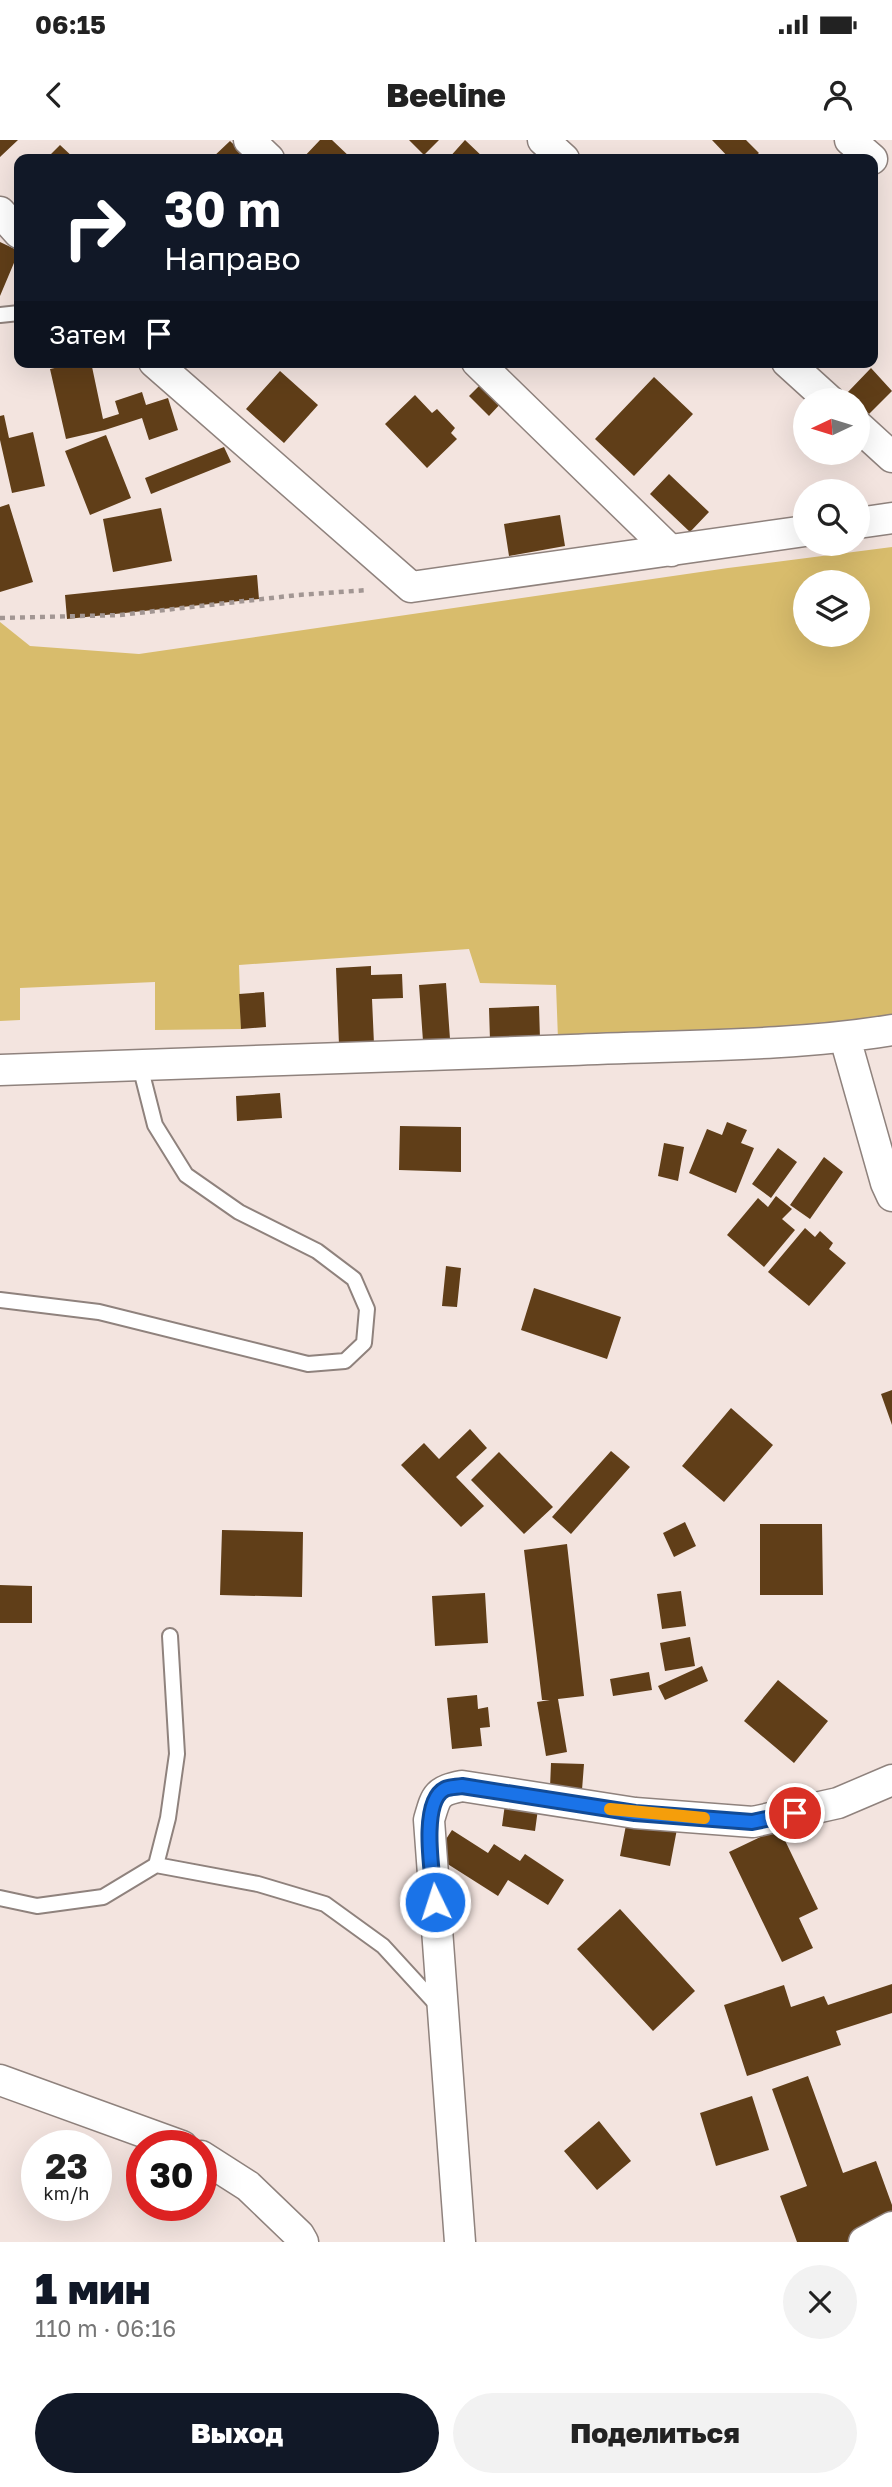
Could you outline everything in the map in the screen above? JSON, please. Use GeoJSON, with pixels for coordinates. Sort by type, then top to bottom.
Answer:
{"type":"FeatureCollection","features":[{"type":"Feature","properties":{"kind":"street"},"geometry":{"type":"LineString","coordinates":[[249,140],[264,154]]}},
{"type":"Feature","properties":{"kind":"street"},"geometry":{"type":"LineString","coordinates":[[543,140],[558,154]]}},
{"type":"Feature","properties":{"kind":"street"},"geometry":{"type":"LineString","coordinates":[[850,140],[866,154]]}},
{"type":"Feature","properties":{"kind":"street"},"geometry":{"type":"LineString","coordinates":[[878,164],[892,176]]}},
{"type":"Feature","properties":{"kind":"street"},"geometry":{"type":"LineString","coordinates":[[0,212],[14,227]]}},
{"type":"Feature","properties":{"kind":"street"},"geometry":{"type":"LineString","coordinates":[[162,368],[411,587],[793,533]]}},
{"type":"Feature","properties":{"kind":"street"},"geometry":{"type":"LineString","coordinates":[[483,368],[671,551]]}},
{"type":"Feature","properties":{"kind":"street"},"geometry":{"type":"LineString","coordinates":[[794,368],[816,388]]}},
{"type":"Feature","properties":{"kind":"street"},"geometry":{"type":"LineString","coordinates":[[870,437],[892,457]]}},
{"type":"Feature","properties":{"kind":"street"},"geometry":{"type":"LineString","coordinates":[[870,521],[892,518]]}},
{"type":"Feature","properties":{"kind":"street"},"geometry":{"type":"LineString","coordinates":[[0,1070],[845,1038],[892,1030]]}},
{"type":"Feature","properties":{"kind":"street"},"geometry":{"type":"LineString","coordinates":[[845,1038],[892,1196]]}},
{"type":"Feature","properties":{"kind":"street"},"geometry":{"type":"LineString","coordinates":[[460,2242],[429,1820],[435,1800],[444,1790],[462,1786],[635,1813],[752,1822],[838,1803],[892,1780]]}},
{"type":"Feature","properties":{"kind":"street"},"geometry":{"type":"LineString","coordinates":[[0,2080],[138,2130]]}},
{"type":"Feature","properties":{"kind":"street"},"geometry":{"type":"LineString","coordinates":[[217,2166],[248,2186],[303,2242]]}},
{"type":"Feature","properties":{"kind":"street"},"geometry":{"type":"LineString","coordinates":[[864,2242],[892,2227]]}},
{"type":"Feature","properties":{"kind":"lane"},"geometry":{"type":"LineString","coordinates":[[0,1300],[99,1312],[308,1364],[345,1361],[364,1343],[367,1310],[354,1279],[317,1251],[239,1212],[186,1175],[155,1125],[140,1066]]}},
{"type":"Feature","properties":{"kind":"lane"},"geometry":{"type":"LineString","coordinates":[[156,1865],[168,1818],[177,1754],[170,1636]]}},
{"type":"Feature","properties":{"kind":"lane"},"geometry":{"type":"LineString","coordinates":[[0,1898],[37,1906],[103,1897],[156,1865],[258,1884],[325,1905],[383,1946],[444,2012]]}},
{"type":"Feature","properties":{"kind":"path"},"geometry":{"type":"LineString","coordinates":[[0,618],[120,615],[298,595],[411,587]]}},
{"type":"Feature","properties":{"kind":"shaded area"},"geometry":{"type":"Polygon","coordinates":[[[892,547],[892,1021],[558,1039],[556,985],[480,983],[469,949],[239,965],[241,1029],[155,1030],[155,982],[20,988],[20,1020],[0,1021],[0,622],[30,646],[139,654],[728,568],[822,556],[870,556],[870,550],[892,547]]]}},
{"type":"Feature","properties":{"kind":"building"},"geometry":{"type":"Polygon","coordinates":[[[0,140],[18,140],[0,157],[0,140]]]}},
{"type":"Feature","properties":{"kind":"building"},"geometry":{"type":"Polygon","coordinates":[[[320,140],[332,140],[347,154],[307,154],[320,140]]]}},
{"type":"Feature","properties":{"kind":"building"},"geometry":{"type":"Polygon","coordinates":[[[409,140],[439,140],[425,154],[409,140]]]}},
{"type":"Feature","properties":{"kind":"building"},"geometry":{"type":"Polygon","coordinates":[[[465,140],[480,154],[452,154],[465,140]]]}},
{"type":"Feature","properties":{"kind":"building"},"geometry":{"type":"Polygon","coordinates":[[[712,140],[746,140],[759,153],[758,154],[725,154],[712,140]]]}},
{"type":"Feature","properties":{"kind":"building"},"geometry":{"type":"Polygon","coordinates":[[[230,141],[244,154],[216,154],[230,141]]]}},
{"type":"Feature","properties":{"kind":"building"},"geometry":{"type":"Polygon","coordinates":[[[60,145],[70,154],[51,154],[60,145]]]}},
{"type":"Feature","properties":{"kind":"building"},"geometry":{"type":"Polygon","coordinates":[[[0,242],[14,249],[14,263],[0,296],[0,242]]]}},
{"type":"Feature","properties":{"kind":"building"},"geometry":{"type":"Polygon","coordinates":[[[92,368],[103,419],[119,414],[115,401],[142,392],[146,405],[168,398],[178,430],[149,440],[142,418],[66,439],[50,369],[92,368]]]}},
{"type":"Feature","properties":{"kind":"building"},"geometry":{"type":"Polygon","coordinates":[[[871,368],[892,391],[870,413],[870,388],[852,388],[871,368]]]}},
{"type":"Feature","properties":{"kind":"building"},"geometry":{"type":"Polygon","coordinates":[[[280,371],[318,405],[284,443],[246,409],[280,371]]]}},
{"type":"Feature","properties":{"kind":"building"},"geometry":{"type":"Polygon","coordinates":[[[654,377],[693,414],[634,476],[595,439],[654,377]]]}},
{"type":"Feature","properties":{"kind":"building"},"geometry":{"type":"Polygon","coordinates":[[[483,382],[503,401],[489,416],[469,396],[483,382]]]}},
{"type":"Feature","properties":{"kind":"building"},"geometry":{"type":"Polygon","coordinates":[[[415,395],[432,413],[437,409],[455,428],[451,433],[457,439],[427,468],[385,424],[415,395]]]}},
{"type":"Feature","properties":{"kind":"building"},"geometry":{"type":"Polygon","coordinates":[[[4,415],[9,438],[33,432],[45,486],[12,493],[0,440],[0,416],[4,415]]]}},
{"type":"Feature","properties":{"kind":"building"},"geometry":{"type":"Polygon","coordinates":[[[106,435],[131,498],[90,515],[65,451],[106,435]]]}},
{"type":"Feature","properties":{"kind":"building"},"geometry":{"type":"Polygon","coordinates":[[[224,447],[231,462],[151,494],[145,478],[224,447]]]}},
{"type":"Feature","properties":{"kind":"building"},"geometry":{"type":"Polygon","coordinates":[[[669,474],[709,512],[690,532],[650,494],[669,474]]]}},
{"type":"Feature","properties":{"kind":"building"},"geometry":{"type":"Polygon","coordinates":[[[9,504],[33,582],[0,592],[0,507],[9,504]]]}},
{"type":"Feature","properties":{"kind":"building"},"geometry":{"type":"Polygon","coordinates":[[[161,508],[172,561],[113,572],[103,519],[161,508]]]}},
{"type":"Feature","properties":{"kind":"building"},"geometry":{"type":"Polygon","coordinates":[[[560,515],[565,546],[509,556],[504,524],[560,515]]]}},
{"type":"Feature","properties":{"kind":"building"},"geometry":{"type":"Polygon","coordinates":[[[257,575],[259,599],[67,619],[65,595],[257,575]]]}},
{"type":"Feature","properties":{"kind":"building"},"geometry":{"type":"Polygon","coordinates":[[[371,966],[371,975],[402,974],[403,998],[372,999],[374,1044],[339,1045],[336,968],[371,966]]]}},
{"type":"Feature","properties":{"kind":"building"},"geometry":{"type":"Polygon","coordinates":[[[446,983],[450,1039],[423,1041],[419,985],[446,983]]]}},
{"type":"Feature","properties":{"kind":"building"},"geometry":{"type":"Polygon","coordinates":[[[264,992],[266,1027],[241,1029],[239,994],[264,992]]]}},
{"type":"Feature","properties":{"kind":"building"},"geometry":{"type":"Polygon","coordinates":[[[539,1006],[540,1039],[490,1040],[489,1008],[539,1006]]]}},
{"type":"Feature","properties":{"kind":"building"},"geometry":{"type":"Polygon","coordinates":[[[280,1093],[282,1118],[237,1121],[236,1096],[280,1093]]]}},
{"type":"Feature","properties":{"kind":"building"},"geometry":{"type":"Polygon","coordinates":[[[727,1122],[747,1130],[741,1143],[754,1148],[736,1193],[689,1173],[707,1129],[722,1135],[727,1122]]]}},
{"type":"Feature","properties":{"kind":"building"},"geometry":{"type":"Polygon","coordinates":[[[400,1126],[461,1127],[461,1172],[399,1170],[400,1126]]]}},
{"type":"Feature","properties":{"kind":"building"},"geometry":{"type":"Polygon","coordinates":[[[664,1143],[684,1147],[678,1181],[658,1176],[664,1143]]]}},
{"type":"Feature","properties":{"kind":"building"},"geometry":{"type":"Polygon","coordinates":[[[778,1148],[797,1162],[771,1198],[752,1184],[778,1148]]]}},
{"type":"Feature","properties":{"kind":"building"},"geometry":{"type":"Polygon","coordinates":[[[824,1157],[843,1172],[810,1219],[790,1205],[824,1157]]]}},
{"type":"Feature","properties":{"kind":"building"},"geometry":{"type":"Polygon","coordinates":[[[776,1196],[792,1209],[782,1219],[795,1230],[764,1267],[727,1235],[758,1198],[768,1207],[776,1196]]]}},
{"type":"Feature","properties":{"kind":"building"},"geometry":{"type":"Polygon","coordinates":[[[805,1228],[815,1237],[820,1231],[833,1243],[829,1249],[846,1263],[809,1306],[768,1272],[805,1228]]]}},
{"type":"Feature","properties":{"kind":"building"},"geometry":{"type":"Polygon","coordinates":[[[446,1266],[461,1268],[457,1307],[442,1306],[446,1266]]]}},
{"type":"Feature","properties":{"kind":"building"},"geometry":{"type":"Polygon","coordinates":[[[534,1288],[621,1317],[607,1359],[521,1330],[534,1288]]]}},
{"type":"Feature","properties":{"kind":"building"},"geometry":{"type":"Polygon","coordinates":[[[892,1390],[892,1425],[881,1394],[892,1390]]]}},
{"type":"Feature","properties":{"kind":"building"},"geometry":{"type":"Polygon","coordinates":[[[731,1408],[773,1445],[724,1502],[682,1466],[731,1408]]]}},
{"type":"Feature","properties":{"kind":"building"},"geometry":{"type":"Polygon","coordinates":[[[470,1429],[487,1448],[456,1477],[484,1506],[461,1527],[401,1465],[424,1443],[439,1459],[470,1429]]]}},
{"type":"Feature","properties":{"kind":"building"},"geometry":{"type":"Polygon","coordinates":[[[611,1451],[630,1467],[571,1534],[552,1517],[611,1451]]]}},
{"type":"Feature","properties":{"kind":"building"},"geometry":{"type":"Polygon","coordinates":[[[499,1452],[553,1507],[524,1534],[471,1480],[499,1452]]]}},
{"type":"Feature","properties":{"kind":"building"},"geometry":{"type":"Polygon","coordinates":[[[685,1522],[696,1546],[674,1557],[663,1533],[685,1522]]]}},
{"type":"Feature","properties":{"kind":"building"},"geometry":{"type":"Polygon","coordinates":[[[760,1524],[822,1524],[823,1595],[760,1595],[760,1524]]]}},
{"type":"Feature","properties":{"kind":"building"},"geometry":{"type":"Polygon","coordinates":[[[222,1530],[303,1532],[302,1597],[220,1595],[222,1530]]]}},
{"type":"Feature","properties":{"kind":"building"},"geometry":{"type":"Polygon","coordinates":[[[567,1544],[584,1696],[558,1699],[567,1752],[546,1756],[537,1702],[550,1700],[542,1700],[524,1550],[567,1544]]]}},
{"type":"Feature","properties":{"kind":"building"},"geometry":{"type":"Polygon","coordinates":[[[0,1585],[32,1586],[32,1623],[0,1623],[0,1585]]]}},
{"type":"Feature","properties":{"kind":"building"},"geometry":{"type":"Polygon","coordinates":[[[681,1591],[686,1626],[662,1629],[657,1594],[681,1591]]]}},
{"type":"Feature","properties":{"kind":"building"},"geometry":{"type":"Polygon","coordinates":[[[485,1593],[488,1643],[435,1646],[432,1596],[485,1593]]]}},
{"type":"Feature","properties":{"kind":"building"},"geometry":{"type":"Polygon","coordinates":[[[690,1637],[695,1666],[665,1671],[660,1643],[690,1637]]]}},
{"type":"Feature","properties":{"kind":"building"},"geometry":{"type":"Polygon","coordinates":[[[702,1666],[708,1681],[665,1700],[658,1686],[702,1666]]]}},
{"type":"Feature","properties":{"kind":"building"},"geometry":{"type":"Polygon","coordinates":[[[649,1672],[652,1690],[613,1696],[610,1679],[649,1672]]]}},
{"type":"Feature","properties":{"kind":"building"},"geometry":{"type":"Polygon","coordinates":[[[778,1680],[828,1721],[794,1763],[744,1721],[778,1680]]]}},
{"type":"Feature","properties":{"kind":"building"},"geometry":{"type":"Polygon","coordinates":[[[477,1695],[478,1709],[488,1707],[490,1727],[480,1728],[482,1746],[452,1749],[447,1698],[477,1695]]]}},
{"type":"Feature","properties":{"kind":"building"},"geometry":{"type":"Polygon","coordinates":[[[551,1763],[584,1764],[582,1790],[550,1788],[551,1763]]]}},
{"type":"Feature","properties":{"kind":"building"},"geometry":{"type":"Polygon","coordinates":[[[505,1804],[538,1809],[535,1831],[502,1826],[505,1804]]]}},
{"type":"Feature","properties":{"kind":"building"},"geometry":{"type":"Polygon","coordinates":[[[627,1820],[677,1829],[670,1866],[620,1856],[627,1820]]]}},
{"type":"Feature","properties":{"kind":"building"},"geometry":{"type":"Polygon","coordinates":[[[779,1828],[818,1909],[799,1918],[813,1948],[782,1962],[729,1852],[779,1828]]]}},
{"type":"Feature","properties":{"kind":"building"},"geometry":{"type":"Polygon","coordinates":[[[452,1830],[488,1853],[494,1844],[520,1861],[525,1854],[564,1880],[548,1905],[508,1880],[498,1896],[435,1856],[452,1830]]]}},
{"type":"Feature","properties":{"kind":"building"},"geometry":{"type":"Polygon","coordinates":[[[620,1909],[695,1991],[653,2031],[577,1949],[620,1909]]]}},
{"type":"Feature","properties":{"kind":"building"},"geometry":{"type":"Polygon","coordinates":[[[892,1984],[892,2013],[836,2031],[841,2045],[747,2076],[724,2005],[784,1985],[791,2007],[824,1996],[828,2005],[892,1984]]]}},
{"type":"Feature","properties":{"kind":"building"},"geometry":{"type":"Polygon","coordinates":[[[808,2076],[843,2173],[876,2161],[892,2205],[892,2234],[871,2242],[797,2242],[780,2196],[807,2186],[772,2089],[808,2076]]]}},
{"type":"Feature","properties":{"kind":"building"},"geometry":{"type":"Polygon","coordinates":[[[752,2096],[769,2150],[716,2166],[700,2113],[752,2096]]]}},
{"type":"Feature","properties":{"kind":"building"},"geometry":{"type":"Polygon","coordinates":[[[599,2121],[631,2161],[597,2190],[564,2151],[599,2121]]]}},
{"type":"Feature","properties":{"kind":"slow traffic"},"geometry":{"type":"LineString","coordinates":[[610,1809],[704,1818]]}},
{"type":"Feature","properties":{"kind":"route"},"geometry":{"type":"LineString","coordinates":[[435,1902],[429,1820],[435,1800],[444,1790],[462,1786],[635,1813],[752,1822],[795,1813]]}}]}
